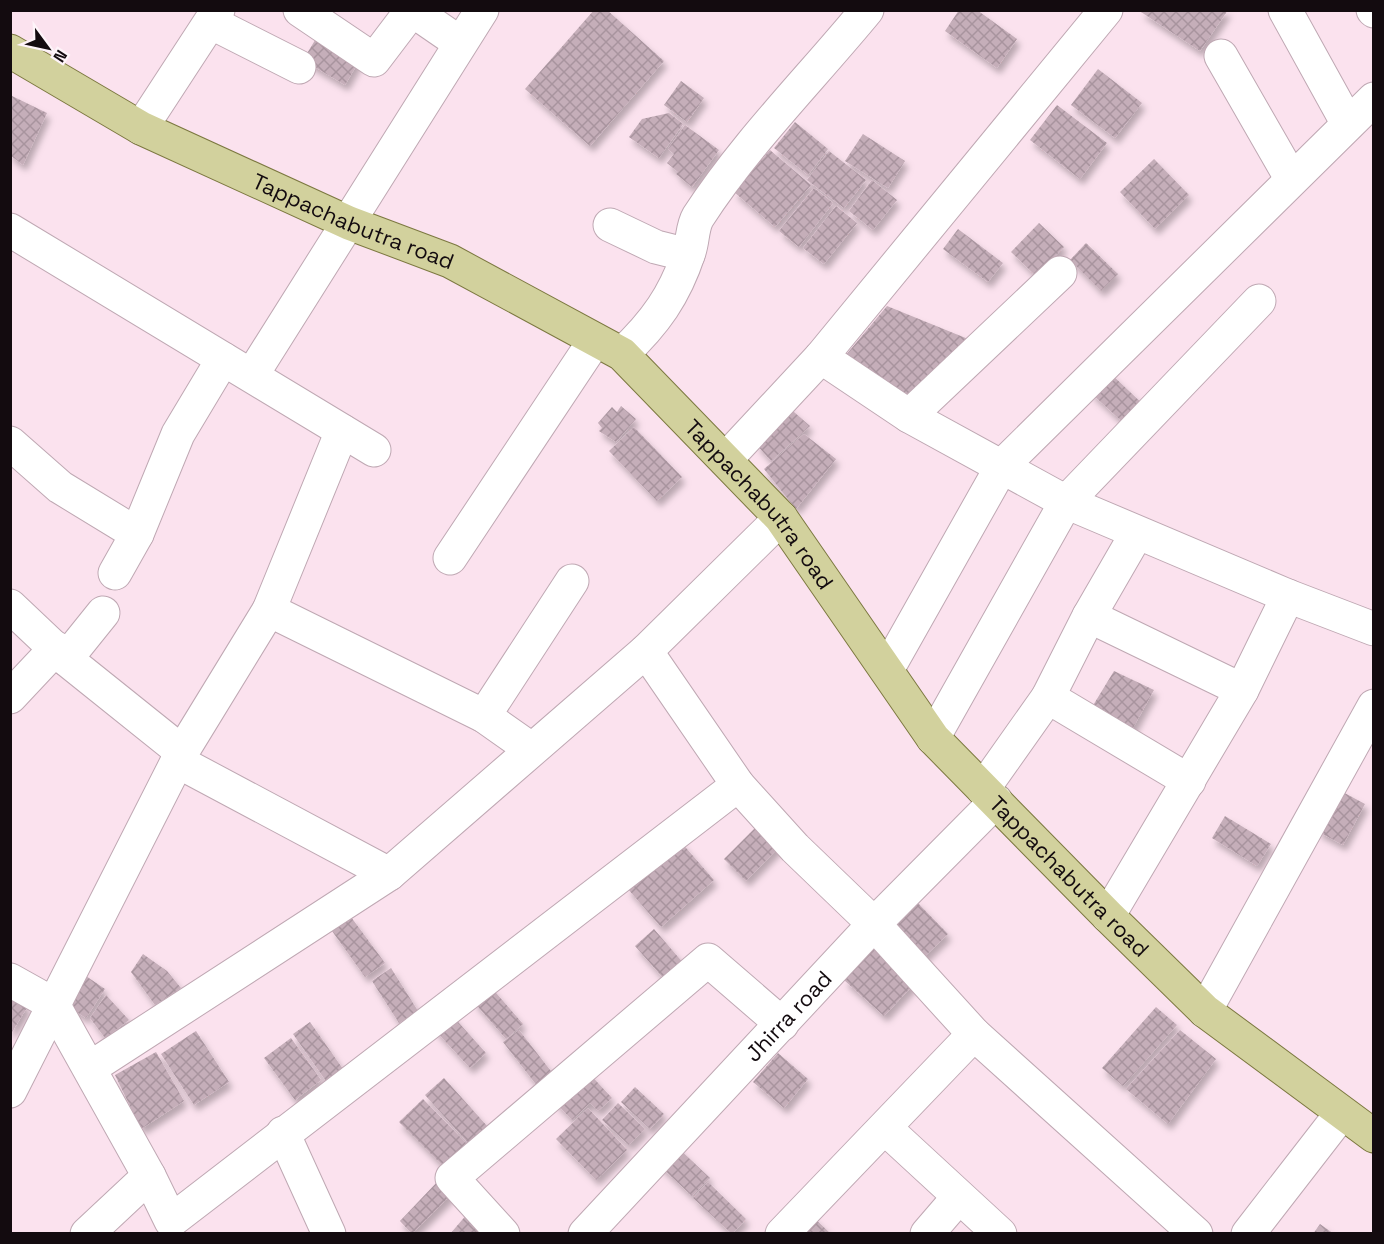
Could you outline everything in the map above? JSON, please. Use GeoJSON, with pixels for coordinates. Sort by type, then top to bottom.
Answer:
{"type":"FeatureCollection","features":[{"type":"Feature","properties":{"kind":"main road","name":"Tappachabutra road"},"geometry":{"type":"LineString","coordinates":[[11,52],[141,128],[349,223],[450,261],[608,347],[726,459],[781,518],[933,738],[1205,1011],[1341,1114],[1374,1136]]}},
{"type":"Feature","properties":{"kind":"street"},"geometry":{"type":"LineString","coordinates":[[300,10],[374,60],[412,10],[460,43]]}},
{"type":"Feature","properties":{"kind":"street"},"geometry":{"type":"LineString","coordinates":[[252,375],[482,10]]}},
{"type":"Feature","properties":{"kind":"street"},"geometry":{"type":"LineString","coordinates":[[450,558],[608,347],[640,337],[672,295],[688,255],[696,220],[721,183],[867,10]]}},
{"type":"Feature","properties":{"kind":"street"},"geometry":{"type":"LineString","coordinates":[[726,459],[820,357],[1107,10]]}},
{"type":"Feature","properties":{"kind":"street"},"geometry":{"type":"LineString","coordinates":[[1285,10],[1347,124]]}},
{"type":"Feature","properties":{"kind":"street"},"geometry":{"type":"LineString","coordinates":[[141,128],[215,17],[299,67]]}},
{"type":"Feature","properties":{"kind":"street"},"geometry":{"type":"LineString","coordinates":[[1221,56],[1292,178]]}},
{"type":"Feature","properties":{"kind":"street"},"geometry":{"type":"LineString","coordinates":[[887,670],[1002,466],[1374,99]]}},
{"type":"Feature","properties":{"kind":"street"},"geometry":{"type":"LineString","coordinates":[[610,225],[656,247],[688,255]]}},
{"type":"Feature","properties":{"kind":"street"},"geometry":{"type":"LineString","coordinates":[[10,230],[374,450]]}},
{"type":"Feature","properties":{"kind":"street"},"geometry":{"type":"LineString","coordinates":[[909,416],[1059,273]]}},
{"type":"Feature","properties":{"kind":"street"},"geometry":{"type":"LineString","coordinates":[[933,738],[1066,502],[1258,302]]}},
{"type":"Feature","properties":{"kind":"street"},"geometry":{"type":"LineString","coordinates":[[820,357],[909,416],[1066,502],[1288,596],[1374,628]]}},
{"type":"Feature","properties":{"kind":"street"},"geometry":{"type":"LineString","coordinates":[[115,573],[137,534],[178,434],[223,358]]}},
{"type":"Feature","properties":{"kind":"street"},"geometry":{"type":"LineString","coordinates":[[10,1091],[179,757],[269,610],[342,431]]}},
{"type":"Feature","properties":{"kind":"street"},"geometry":{"type":"LineString","coordinates":[[10,443],[60,487],[137,534]]}},
{"type":"Feature","properties":{"kind":"street"},"geometry":{"type":"LineString","coordinates":[[90,1068],[389,874],[646,651],[781,518]]}},
{"type":"Feature","properties":{"kind":"street","name":"Jhirra road"},"geometry":{"type":"LineString","coordinates":[[585,1233],[782,1024],[989,795],[1048,697],[1089,616],[1137,533]]}},
{"type":"Feature","properties":{"kind":"street"},"geometry":{"type":"LineString","coordinates":[[484,716],[572,581]]}},
{"type":"Feature","properties":{"kind":"street"},"geometry":{"type":"LineString","coordinates":[[1108,916],[1190,782],[1242,690],[1288,596]]}},
{"type":"Feature","properties":{"kind":"street"},"geometry":{"type":"LineString","coordinates":[[10,606],[61,654],[179,757],[389,874]]}},
{"type":"Feature","properties":{"kind":"street"},"geometry":{"type":"LineString","coordinates":[[269,610],[484,716],[531,749]]}},
{"type":"Feature","properties":{"kind":"street"},"geometry":{"type":"LineString","coordinates":[[10,697],[61,654],[103,613]]}},
{"type":"Feature","properties":{"kind":"street"},"geometry":{"type":"LineString","coordinates":[[1089,616],[1242,690]]}},
{"type":"Feature","properties":{"kind":"street"},"geometry":{"type":"LineString","coordinates":[[646,651],[738,785],[795,848],[874,924],[974,1034],[1196,1233]]}},
{"type":"Feature","properties":{"kind":"street"},"geometry":{"type":"LineString","coordinates":[[1048,697],[1190,782]]}},
{"type":"Feature","properties":{"kind":"street"},"geometry":{"type":"LineString","coordinates":[[1205,1011],[1369,726]]}},
{"type":"Feature","properties":{"kind":"street"},"geometry":{"type":"LineString","coordinates":[[10,980],[53,1004],[149,1176],[173,1227],[283,1133],[738,785]]}},
{"type":"Feature","properties":{"kind":"street"},"geometry":{"type":"LineString","coordinates":[[503,1233],[452,1178],[708,960],[782,1024]]}},
{"type":"Feature","properties":{"kind":"street"},"geometry":{"type":"LineString","coordinates":[[782,1233],[974,1034]]}},
{"type":"Feature","properties":{"kind":"street"},"geometry":{"type":"LineString","coordinates":[[1248,1233],[1341,1114]]}},
{"type":"Feature","properties":{"kind":"street"},"geometry":{"type":"LineString","coordinates":[[885,1128],[958,1198],[1000,1233]]}},
{"type":"Feature","properties":{"kind":"street"},"geometry":{"type":"LineString","coordinates":[[283,1133],[329,1233]]}},
{"type":"Feature","properties":{"kind":"street"},"geometry":{"type":"LineString","coordinates":[[87,1233],[149,1176]]}},
{"type":"Feature","properties":{"kind":"street"},"geometry":{"type":"LineString","coordinates":[[927,1233],[958,1198]]}},
{"type":"Feature","properties":{"kind":"building"},"geometry":{"type":"Polygon","coordinates":[[[594,10],[607,10],[664,61],[590,146],[525,89],[594,10]]]}},
{"type":"Feature","properties":{"kind":"building"},"geometry":{"type":"Polygon","coordinates":[[[959,10],[977,10],[1017,39],[997,68],[945,31],[959,10]]]}},
{"type":"Feature","properties":{"kind":"building"},"geometry":{"type":"Polygon","coordinates":[[[1142,10],[1228,10],[1200,51],[1141,12],[1142,10]]]}},
{"type":"Feature","properties":{"kind":"building"},"geometry":{"type":"Polygon","coordinates":[[[320,32],[362,56],[345,85],[303,60],[320,32]]]}},
{"type":"Feature","properties":{"kind":"building"},"geometry":{"type":"Polygon","coordinates":[[[1098,69],[1142,103],[1115,138],[1071,105],[1098,69]]]}},
{"type":"Feature","properties":{"kind":"building"},"geometry":{"type":"Polygon","coordinates":[[[681,81],[704,98],[687,122],[664,105],[681,81]]]}},
{"type":"Feature","properties":{"kind":"building"},"geometry":{"type":"Polygon","coordinates":[[[10,95],[47,113],[23,165],[10,155],[10,95]]]}},
{"type":"Feature","properties":{"kind":"building"},"geometry":{"type":"Polygon","coordinates":[[[1057,105],[1107,143],[1080,179],[1030,140],[1057,105]]]}},
{"type":"Feature","properties":{"kind":"building"},"geometry":{"type":"Polygon","coordinates":[[[669,113],[683,124],[659,158],[629,137],[642,119],[669,113]]]}},
{"type":"Feature","properties":{"kind":"building"},"geometry":{"type":"Polygon","coordinates":[[[795,122],[828,149],[808,175],[774,148],[795,122]]]}},
{"type":"Feature","properties":{"kind":"building"},"geometry":{"type":"Polygon","coordinates":[[[685,125],[719,150],[692,187],[667,163],[674,154],[668,149],[685,125]]]}},
{"type":"Feature","properties":{"kind":"building"},"geometry":{"type":"Polygon","coordinates":[[[863,134],[905,161],[888,188],[845,161],[863,134]]]}},
{"type":"Feature","properties":{"kind":"building"},"geometry":{"type":"Polygon","coordinates":[[[770,150],[811,185],[775,227],[734,192],[770,150]]]}},
{"type":"Feature","properties":{"kind":"building"},"geometry":{"type":"Polygon","coordinates":[[[829,151],[866,180],[844,208],[807,180],[829,151]]]}},
{"type":"Feature","properties":{"kind":"building"},"geometry":{"type":"Polygon","coordinates":[[[1154,159],[1189,195],[1155,229],[1120,192],[1154,159]]]}},
{"type":"Feature","properties":{"kind":"building"},"geometry":{"type":"Polygon","coordinates":[[[872,180],[897,200],[873,230],[849,211],[872,180]]]}},
{"type":"Feature","properties":{"kind":"building"},"geometry":{"type":"Polygon","coordinates":[[[814,188],[833,203],[799,247],[779,231],[814,188]]]}},
{"type":"Feature","properties":{"kind":"building"},"geometry":{"type":"Polygon","coordinates":[[[836,206],[857,223],[824,264],[803,248],[836,206]]]}},
{"type":"Feature","properties":{"kind":"building"},"geometry":{"type":"Polygon","coordinates":[[[1039,223],[1064,247],[1036,276],[1011,252],[1039,223]]]}},
{"type":"Feature","properties":{"kind":"building"},"geometry":{"type":"Polygon","coordinates":[[[958,229],[1003,263],[988,282],[943,249],[958,229]]]}},
{"type":"Feature","properties":{"kind":"building"},"geometry":{"type":"Polygon","coordinates":[[[1086,243],[1118,274],[1101,291],[1070,260],[1086,243]]]}},
{"type":"Feature","properties":{"kind":"building"},"geometry":{"type":"Polygon","coordinates":[[[887,306],[973,341],[917,401],[840,362],[887,306]]]}},
{"type":"Feature","properties":{"kind":"building"},"geometry":{"type":"Polygon","coordinates":[[[1109,372],[1148,409],[1130,429],[1090,392],[1109,372]]]}},
{"type":"Feature","properties":{"kind":"building"},"geometry":{"type":"Polygon","coordinates":[[[786,405],[810,426],[771,461],[756,444],[786,405]]]}},
{"type":"Feature","properties":{"kind":"building"},"geometry":{"type":"Polygon","coordinates":[[[621,406],[636,419],[616,442],[599,431],[602,428],[598,423],[612,407],[617,412],[621,406]]]}},
{"type":"Feature","properties":{"kind":"building"},"geometry":{"type":"Polygon","coordinates":[[[634,427],[682,477],[657,501],[609,451],[634,427]]]}},
{"type":"Feature","properties":{"kind":"building"},"geometry":{"type":"Polygon","coordinates":[[[804,434],[836,459],[796,509],[764,469],[804,434]]]}},
{"type":"Feature","properties":{"kind":"building"},"geometry":{"type":"Polygon","coordinates":[[[1114,671],[1154,690],[1128,737],[1089,712],[1114,671]]]}},
{"type":"Feature","properties":{"kind":"building"},"geometry":{"type":"Polygon","coordinates":[[[1339,790],[1365,804],[1343,845],[1317,831],[1339,790]]]}},
{"type":"Feature","properties":{"kind":"building"},"geometry":{"type":"Polygon","coordinates":[[[1225,816],[1271,844],[1257,866],[1212,838],[1225,816]]]}},
{"type":"Feature","properties":{"kind":"building"},"geometry":{"type":"Polygon","coordinates":[[[759,824],[781,845],[746,881],[724,859],[759,824]]]}},
{"type":"Feature","properties":{"kind":"building"},"geometry":{"type":"Polygon","coordinates":[[[680,841],[714,880],[661,927],[627,888],[680,841]]]}},
{"type":"Feature","properties":{"kind":"building"},"geometry":{"type":"Polygon","coordinates":[[[915,900],[948,934],[921,960],[888,926],[915,900]]]}},
{"type":"Feature","properties":{"kind":"building"},"geometry":{"type":"Polygon","coordinates":[[[351,917],[385,963],[365,977],[332,931],[351,917]]]}},
{"type":"Feature","properties":{"kind":"building"},"geometry":{"type":"Polygon","coordinates":[[[654,929],[691,972],[672,988],[635,946],[654,929]]]}},
{"type":"Feature","properties":{"kind":"building"},"geometry":{"type":"Polygon","coordinates":[[[876,946],[916,982],[884,1016],[844,980],[876,946]]]}},
{"type":"Feature","properties":{"kind":"building"},"geometry":{"type":"Polygon","coordinates":[[[143,954],[167,971],[181,988],[155,1005],[131,972],[143,954]]]}},
{"type":"Feature","properties":{"kind":"building"},"geometry":{"type":"Polygon","coordinates":[[[391,968],[418,1011],[399,1023],[372,981],[391,968]]]}},
{"type":"Feature","properties":{"kind":"building"},"geometry":{"type":"Polygon","coordinates":[[[83,974],[105,989],[86,1018],[64,1004],[83,974]]]}},
{"type":"Feature","properties":{"kind":"building"},"geometry":{"type":"Polygon","coordinates":[[[490,986],[523,1024],[506,1039],[473,1001],[490,986]]]}},
{"type":"Feature","properties":{"kind":"building"},"geometry":{"type":"Polygon","coordinates":[[[10,995],[28,1006],[12,1032],[10,1031],[10,995]]]}},
{"type":"Feature","properties":{"kind":"building"},"geometry":{"type":"Polygon","coordinates":[[[106,995],[129,1020],[105,1038],[90,1018],[106,995]]]}},
{"type":"Feature","properties":{"kind":"building"},"geometry":{"type":"Polygon","coordinates":[[[1156,1007],[1177,1025],[1123,1086],[1102,1068],[1156,1007]]]}},
{"type":"Feature","properties":{"kind":"building"},"geometry":{"type":"Polygon","coordinates":[[[450,1013],[486,1053],[470,1068],[433,1028],[450,1013]]]}},
{"type":"Feature","properties":{"kind":"building"},"geometry":{"type":"Polygon","coordinates":[[[310,1022],[343,1069],[326,1081],[293,1034],[310,1022]]]}},
{"type":"Feature","properties":{"kind":"building"},"geometry":{"type":"Polygon","coordinates":[[[519,1030],[554,1075],[538,1087],[503,1042],[519,1030]]]}},
{"type":"Feature","properties":{"kind":"building"},"geometry":{"type":"Polygon","coordinates":[[[1180,1030],[1216,1059],[1168,1124],[1126,1089],[1180,1030]]]}},
{"type":"Feature","properties":{"kind":"building"},"geometry":{"type":"Polygon","coordinates":[[[196,1031],[229,1082],[194,1105],[161,1054],[196,1031]]]}},
{"type":"Feature","properties":{"kind":"building"},"geometry":{"type":"Polygon","coordinates":[[[291,1038],[321,1080],[295,1100],[264,1058],[291,1038]]]}},
{"type":"Feature","properties":{"kind":"building"},"geometry":{"type":"Polygon","coordinates":[[[156,1052],[184,1101],[141,1129],[115,1075],[156,1052]]]}},
{"type":"Feature","properties":{"kind":"building"},"geometry":{"type":"Polygon","coordinates":[[[778,1053],[808,1079],[784,1108],[753,1082],[778,1053]]]}},
{"type":"Feature","properties":{"kind":"building"},"geometry":{"type":"Polygon","coordinates":[[[585,1069],[612,1098],[598,1111],[590,1103],[572,1120],[553,1100],[585,1069]]]}},
{"type":"Feature","properties":{"kind":"building"},"geometry":{"type":"Polygon","coordinates":[[[444,1078],[488,1127],[469,1144],[425,1095],[444,1078]]]}},
{"type":"Feature","properties":{"kind":"building"},"geometry":{"type":"Polygon","coordinates":[[[635,1087],[664,1114],[650,1129],[621,1102],[635,1087]]]}},
{"type":"Feature","properties":{"kind":"building"},"geometry":{"type":"Polygon","coordinates":[[[423,1099],[467,1144],[444,1167],[399,1122],[423,1099]]]}},
{"type":"Feature","properties":{"kind":"building"},"geometry":{"type":"Polygon","coordinates":[[[618,1103],[645,1129],[629,1145],[602,1120],[618,1103]]]}},
{"type":"Feature","properties":{"kind":"building"},"geometry":{"type":"Polygon","coordinates":[[[588,1108],[627,1150],[596,1180],[556,1139],[588,1108]]]}},
{"type":"Feature","properties":{"kind":"building"},"geometry":{"type":"Polygon","coordinates":[[[674,1144],[710,1178],[692,1196],[657,1163],[674,1144]]]}},
{"type":"Feature","properties":{"kind":"building"},"geometry":{"type":"Polygon","coordinates":[[[439,1180],[453,1193],[412,1234],[400,1221],[439,1180]]]}},
{"type":"Feature","properties":{"kind":"building"},"geometry":{"type":"Polygon","coordinates":[[[708,1182],[746,1219],[732,1234],[693,1198],[708,1182]]]}},
{"type":"Feature","properties":{"kind":"building"},"geometry":{"type":"Polygon","coordinates":[[[468,1213],[483,1234],[450,1234],[468,1213]]]}},
{"type":"Feature","properties":{"kind":"building"},"geometry":{"type":"Polygon","coordinates":[[[810,1214],[831,1234],[799,1234],[810,1214]]]}},
{"type":"Feature","properties":{"kind":"building"},"geometry":{"type":"Polygon","coordinates":[[[1320,1224],[1334,1234],[1313,1234],[1320,1224]]]}}]}
